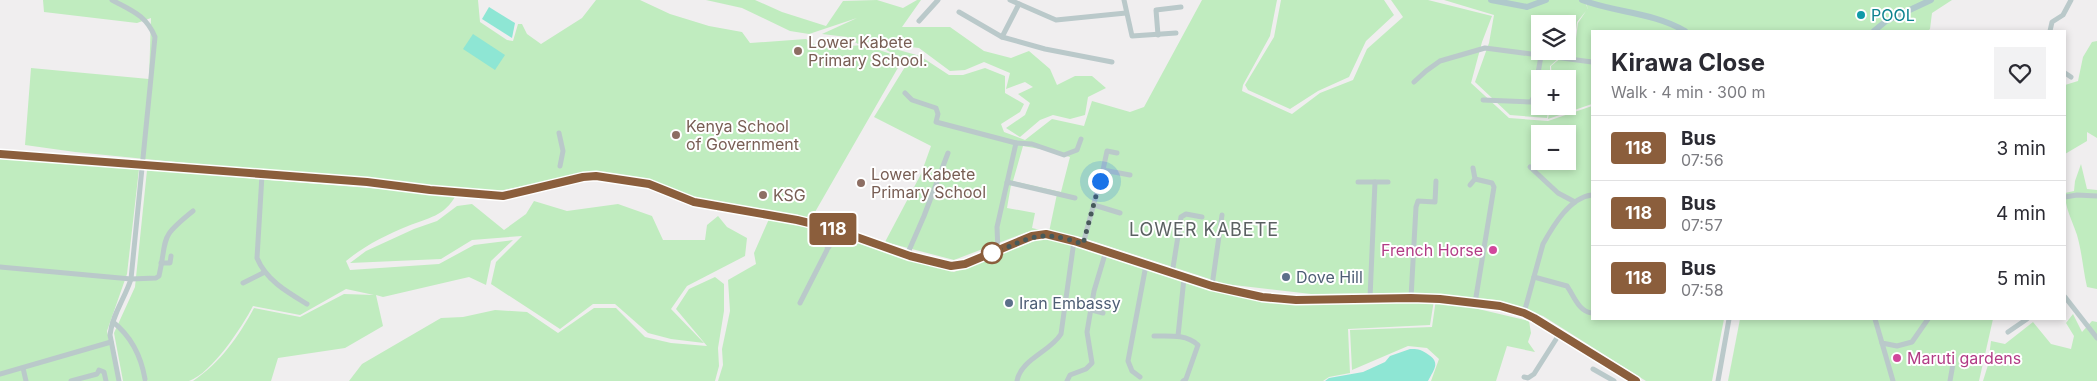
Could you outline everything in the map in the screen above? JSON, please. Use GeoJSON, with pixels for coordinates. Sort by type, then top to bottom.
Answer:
{"type":"FeatureCollection","features":[{"type":"Feature","properties":{"kind":"main road"},"geometry":{"type":"LineString","coordinates":[[1491,0],[1527,7],[1546,0]]}},
{"type":"Feature","properties":{"kind":"main road"},"geometry":{"type":"LineString","coordinates":[[1582,0],[1597,6],[1652,16],[1683,30]]}},
{"type":"Feature","properties":{"kind":"main road"},"geometry":{"type":"LineString","coordinates":[[1875,30],[1886,21],[1931,0]]}},
{"type":"Feature","properties":{"kind":"main road"},"geometry":{"type":"LineString","coordinates":[[0,154],[367,182],[430,190],[503,196],[583,177],[596,176],[649,184],[694,202],[788,218],[834,229],[907,255],[955,266],[965,264],[1028,238],[1046,234],[1106,251],[1184,278],[1262,297],[1283,299],[1411,298],[1500,306],[1524,313],[1560,332],[1636,381]]}},
{"type":"Feature","properties":{"kind":"street"},"geometry":{"type":"LineString","coordinates":[[919,21],[938,0]]}},
{"type":"Feature","properties":{"kind":"street"},"geometry":{"type":"LineString","coordinates":[[1010,0],[1056,20],[1126,13]]}},
{"type":"Feature","properties":{"kind":"street"},"geometry":{"type":"LineString","coordinates":[[1124,0],[1132,36],[1176,33]]}},
{"type":"Feature","properties":{"kind":"street"},"geometry":{"type":"LineString","coordinates":[[2050,30],[2052,22],[2063,15],[2071,0]]}},
{"type":"Feature","properties":{"kind":"street"},"geometry":{"type":"LineString","coordinates":[[113,1],[140,15],[150,24],[155,37],[131,279],[113,322],[110,335],[119,381]]}},
{"type":"Feature","properties":{"kind":"street"},"geometry":{"type":"LineString","coordinates":[[1002,37],[1019,4]]}},
{"type":"Feature","properties":{"kind":"street"},"geometry":{"type":"LineString","coordinates":[[1158,35],[1156,10],[1181,7]]}},
{"type":"Feature","properties":{"kind":"street"},"geometry":{"type":"LineString","coordinates":[[959,12],[1002,37],[1045,49],[1112,62]]}},
{"type":"Feature","properties":{"kind":"street"},"geometry":{"type":"LineString","coordinates":[[1414,82],[1440,62],[1485,48],[1531,55]]}},
{"type":"Feature","properties":{"kind":"street"},"geometry":{"type":"LineString","coordinates":[[1483,100],[1531,102],[1534,96],[1540,60]]}},
{"type":"Feature","properties":{"kind":"street"},"geometry":{"type":"LineString","coordinates":[[1575,60],[1591,62]]}},
{"type":"Feature","properties":{"kind":"street"},"geometry":{"type":"LineString","coordinates":[[2066,74],[2071,76]]}},
{"type":"Feature","properties":{"kind":"street"},"geometry":{"type":"LineString","coordinates":[[905,93],[912,100],[936,108],[938,114],[936,122],[1016,143],[1032,144],[1064,155],[1078,150],[1081,139]]}},
{"type":"Feature","properties":{"kind":"street"},"geometry":{"type":"LineString","coordinates":[[559,133],[562,146],[560,166]]}},
{"type":"Feature","properties":{"kind":"street"},"geometry":{"type":"LineString","coordinates":[[998,251],[997,227],[1016,143]]}},
{"type":"Feature","properties":{"kind":"street"},"geometry":{"type":"LineString","coordinates":[[1083,244],[1107,151],[1117,154]]}},
{"type":"Feature","properties":{"kind":"street"},"geometry":{"type":"LineString","coordinates":[[907,255],[928,207],[948,153]]}},
{"type":"Feature","properties":{"kind":"street"},"geometry":{"type":"LineString","coordinates":[[1473,168],[1475,179]]}},
{"type":"Feature","properties":{"kind":"street"},"geometry":{"type":"LineString","coordinates":[[1530,168],[1558,193],[1575,202]]}},
{"type":"Feature","properties":{"kind":"street"},"geometry":{"type":"LineString","coordinates":[[1103,170],[1130,174]]}},
{"type":"Feature","properties":{"kind":"street"},"geometry":{"type":"LineString","coordinates":[[262,175],[256,252],[260,265],[274,282],[307,304]]}},
{"type":"Feature","properties":{"kind":"street"},"geometry":{"type":"LineString","coordinates":[[1470,185],[1475,179]]}},
{"type":"Feature","properties":{"kind":"street"},"geometry":{"type":"LineString","coordinates":[[1475,179],[1492,184],[1494,187],[1475,303]]}},
{"type":"Feature","properties":{"kind":"street"},"geometry":{"type":"LineString","coordinates":[[1411,298],[1416,207],[1418,201],[1435,202],[1436,181]]}},
{"type":"Feature","properties":{"kind":"street"},"geometry":{"type":"LineString","coordinates":[[1007,182],[1075,198]]}},
{"type":"Feature","properties":{"kind":"street"},"geometry":{"type":"LineString","coordinates":[[1358,182],[1388,182]]}},
{"type":"Feature","properties":{"kind":"street"},"geometry":{"type":"LineString","coordinates":[[1370,298],[1375,182]]}},
{"type":"Feature","properties":{"kind":"street"},"geometry":{"type":"LineString","coordinates":[[1524,313],[1546,240],[1575,202],[1591,195]]}},
{"type":"Feature","properties":{"kind":"street"},"geometry":{"type":"LineString","coordinates":[[2066,198],[2077,195],[2097,196]]}},
{"type":"Feature","properties":{"kind":"street"},"geometry":{"type":"LineString","coordinates":[[1094,205],[1120,213]]}},
{"type":"Feature","properties":{"kind":"street"},"geometry":{"type":"LineString","coordinates":[[0,267],[131,279],[157,278],[159,276],[165,238],[168,232],[193,211]]}},
{"type":"Feature","properties":{"kind":"street"},"geometry":{"type":"LineString","coordinates":[[1172,274],[1181,217],[1186,214],[1202,217]]}},
{"type":"Feature","properties":{"kind":"street"},"geometry":{"type":"LineString","coordinates":[[1212,286],[1222,216]]}},
{"type":"Feature","properties":{"kind":"street"},"geometry":{"type":"LineString","coordinates":[[800,303],[829,247],[834,229]]}},
{"type":"Feature","properties":{"kind":"street"},"geometry":{"type":"LineString","coordinates":[[816,240],[829,247]]}},
{"type":"Feature","properties":{"kind":"street"},"geometry":{"type":"LineString","coordinates":[[1017,381],[1020,372],[1056,340],[1060,334],[1074,241]]}},
{"type":"Feature","properties":{"kind":"street"},"geometry":{"type":"LineString","coordinates":[[1067,381],[1070,375],[1086,369],[1092,363],[1087,332],[1094,291],[1106,251]]}},
{"type":"Feature","properties":{"kind":"street"},"geometry":{"type":"LineString","coordinates":[[161,263],[169,264],[171,256]]}},
{"type":"Feature","properties":{"kind":"street"},"geometry":{"type":"LineString","coordinates":[[1140,377],[1132,371],[1128,361],[1146,264]]}},
{"type":"Feature","properties":{"kind":"street"},"geometry":{"type":"LineString","coordinates":[[243,282],[265,272]]}},
{"type":"Feature","properties":{"kind":"street"},"geometry":{"type":"LineString","coordinates":[[1534,277],[1567,286],[1581,307],[1591,313]]}},
{"type":"Feature","properties":{"kind":"street"},"geometry":{"type":"LineString","coordinates":[[1178,336],[1184,278]]}},
{"type":"Feature","properties":{"kind":"street"},"geometry":{"type":"LineString","coordinates":[[2066,298],[2097,338]]}},
{"type":"Feature","properties":{"kind":"street"},"geometry":{"type":"LineString","coordinates":[[1092,310],[1103,313]]}},
{"type":"Feature","properties":{"kind":"street"},"geometry":{"type":"LineString","coordinates":[[1718,381],[1729,320]]}},
{"type":"Feature","properties":{"kind":"street"},"geometry":{"type":"LineString","coordinates":[[1875,320],[1893,381]]}},
{"type":"Feature","properties":{"kind":"street"},"geometry":{"type":"LineString","coordinates":[[1882,343],[1893,346],[1909,344],[1918,335],[1927,320]]}},
{"type":"Feature","properties":{"kind":"street"},"geometry":{"type":"LineString","coordinates":[[2008,332],[2026,320]]}},
{"type":"Feature","properties":{"kind":"street"},"geometry":{"type":"LineString","coordinates":[[113,322],[124,331],[140,355],[145,379]]}},
{"type":"Feature","properties":{"kind":"street"},"geometry":{"type":"LineString","coordinates":[[1524,377],[1528,378],[1534,374],[1560,332]]}},
{"type":"Feature","properties":{"kind":"street"},"geometry":{"type":"LineString","coordinates":[[1154,336],[1178,336],[1194,341],[1198,345],[1186,379],[1183,381]]}},
{"type":"Feature","properties":{"kind":"street"},"geometry":{"type":"LineString","coordinates":[[0,374],[111,342]]}},
{"type":"Feature","properties":{"kind":"street"},"geometry":{"type":"LineString","coordinates":[[1950,381],[1954,358]]}},
{"type":"Feature","properties":{"kind":"street"},"geometry":{"type":"LineString","coordinates":[[23,368],[26,381]]}},
{"type":"Feature","properties":{"kind":"street"},"geometry":{"type":"LineString","coordinates":[[1593,369],[1614,381]]}},
{"type":"Feature","properties":{"kind":"street"},"geometry":{"type":"LineString","coordinates":[[71,381],[97,374],[99,370],[104,372],[106,381]]}},
{"type":"Feature","properties":{"kind":"shaded area"},"geometry":{"type":"Polygon","coordinates":[[[43,0],[478,0],[480,22],[507,40],[513,41],[518,24],[522,24],[527,34],[541,44],[582,18],[596,0],[640,0],[670,14],[709,26],[742,32],[750,43],[806,39],[820,48],[864,45],[897,56],[874,43],[920,56],[949,75],[963,75],[985,68],[1005,76],[1005,93],[1024,104],[1020,112],[1001,124],[1004,132],[1025,140],[1052,119],[1084,126],[1092,101],[1130,112],[1144,107],[1202,0],[1277,0],[1270,36],[1243,85],[1242,91],[1292,114],[1320,93],[1353,80],[1367,49],[1403,17],[1391,0],[1428,0],[1492,16],[1482,42],[1471,83],[1509,118],[1548,121],[1566,115],[1576,115],[1576,111],[1591,106],[1591,320],[1724,320],[1712,381],[1646,381],[1543,316],[1496,300],[1401,293],[1311,294],[1225,284],[1080,237],[1057,233],[1027,232],[954,260],[885,242],[921,174],[931,146],[874,117],[908,62],[903,59],[811,219],[693,199],[653,181],[591,173],[493,192],[415,187],[75,152],[25,145],[31,68],[149,79],[151,18],[137,23],[44,12],[43,0]],[[1023,146],[1013,181],[1061,192],[1070,157],[1023,146]],[[1011,185],[1007,208],[1035,213],[1032,228],[1049,232],[1057,194],[1011,185]]]}},
{"type":"Feature","properties":{"kind":"shaded area"},"geometry":{"type":"Polygon","coordinates":[[[706,0],[755,0],[782,12],[826,26],[843,1],[877,0],[903,8],[917,0],[921,0],[902,27],[950,27],[984,51],[1011,58],[1029,51],[1050,69],[1057,85],[1075,76],[1092,76],[1106,88],[1088,97],[1085,115],[1070,119],[1053,115],[1040,120],[1020,137],[1006,128],[1025,115],[1030,103],[1018,94],[1033,87],[1025,82],[1006,89],[1010,73],[984,62],[965,70],[950,71],[919,48],[894,45],[871,38],[869,42],[858,44],[847,37],[822,34],[857,18],[809,34],[790,31],[742,8],[706,0]]]}},
{"type":"Feature","properties":{"kind":"shaded area"},"geometry":{"type":"Polygon","coordinates":[[[1281,0],[1384,0],[1394,15],[1366,41],[1349,77],[1318,91],[1290,109],[1248,90],[1245,85],[1274,37],[1281,0]]]}},
{"type":"Feature","properties":{"kind":"shaded area"},"geometry":{"type":"Polygon","coordinates":[[[1444,0],[1584,0],[1588,9],[1585,0],[1952,0],[1932,13],[1929,30],[1591,30],[1591,104],[1576,109],[1576,70],[1551,70],[1551,66],[1558,60],[1576,60],[1578,23],[1586,11],[1577,22],[1576,30],[1576,15],[1531,15],[1531,60],[1557,60],[1550,66],[1550,70],[1531,70],[1531,115],[1548,115],[1547,118],[1510,115],[1475,82],[1489,43],[1494,15],[1444,0]]]}},
{"type":"Feature","properties":{"kind":"shaded area"},"geometry":{"type":"Polygon","coordinates":[[[489,7],[515,23],[512,38],[482,19],[489,7]]]}},
{"type":"Feature","properties":{"kind":"shaded area"},"geometry":{"type":"Polygon","coordinates":[[[473,34],[505,55],[495,70],[463,49],[473,34]]]}},
{"type":"Feature","properties":{"kind":"shaded area"},"geometry":{"type":"Polygon","coordinates":[[[2097,41],[2097,138],[2087,132],[2087,141],[2066,153],[2066,85],[2078,81],[2083,57],[2092,42],[2097,41]]]}},
{"type":"Feature","properties":{"kind":"shaded area"},"geometry":{"type":"Polygon","coordinates":[[[1549,115],[1560,115],[1548,119],[1549,115]]]}},
{"type":"Feature","properties":{"kind":"shaded area"},"geometry":{"type":"Polygon","coordinates":[[[0,150],[139,169],[127,274],[107,331],[118,381],[0,381],[0,150]]]}},
{"type":"Feature","properties":{"kind":"shaded area"},"geometry":{"type":"Polygon","coordinates":[[[2081,164],[2087,189],[2097,190],[2097,289],[2087,287],[2079,241],[2067,209],[2066,193],[2074,191],[2075,181],[2081,164]]]}},
{"type":"Feature","properties":{"kind":"shaded area"},"geometry":{"type":"Polygon","coordinates":[[[147,170],[456,195],[447,208],[441,212],[383,237],[353,256],[346,261],[350,270],[439,264],[474,245],[513,240],[491,261],[486,285],[469,277],[383,297],[376,295],[383,326],[345,348],[278,358],[271,381],[193,381],[212,366],[228,348],[254,308],[300,317],[344,294],[374,295],[346,289],[300,315],[253,306],[226,348],[198,376],[189,381],[123,381],[114,333],[135,287],[147,170]]]}},
{"type":"Feature","properties":{"kind":"shaded area"},"geometry":{"type":"Polygon","coordinates":[[[534,201],[567,211],[618,204],[652,216],[663,240],[705,240],[707,225],[718,216],[727,227],[747,238],[745,256],[687,286],[671,309],[704,343],[671,339],[648,333],[615,304],[593,304],[560,329],[491,284],[496,262],[522,236],[472,240],[441,259],[350,263],[366,251],[414,229],[437,221],[457,206],[472,204],[504,230],[526,214],[534,201]]]}},
{"type":"Feature","properties":{"kind":"shaded area"},"geometry":{"type":"Polygon","coordinates":[[[769,219],[827,232],[954,272],[1040,239],[1060,241],[1216,292],[1296,305],[1434,300],[1430,325],[1348,329],[1350,373],[1329,377],[1323,381],[718,381],[723,365],[722,349],[730,311],[728,280],[756,264],[754,253],[769,219]]]}},
{"type":"Feature","properties":{"kind":"shaded area"},"geometry":{"type":"Polygon","coordinates":[[[715,277],[724,284],[724,311],[718,348],[719,366],[715,381],[349,381],[362,364],[441,318],[463,317],[495,310],[527,312],[558,333],[594,308],[616,308],[645,337],[671,343],[707,346],[676,309],[689,289],[715,277]]]}},
{"type":"Feature","properties":{"kind":"shaded area"},"geometry":{"type":"Polygon","coordinates":[[[1436,299],[1529,321],[1531,333],[1528,342],[1535,352],[1507,346],[1496,381],[1431,381],[1439,359],[1427,348],[1408,346],[1352,370],[1350,330],[1432,327],[1436,299]]]}},
{"type":"Feature","properties":{"kind":"shaded area"},"geometry":{"type":"Polygon","coordinates":[[[2073,314],[2082,332],[2092,321],[2097,322],[2097,381],[1983,381],[1988,365],[1991,341],[2005,344],[2033,322],[2051,344],[2071,349],[2074,336],[2066,323],[2073,314]]]}},
{"type":"Feature","properties":{"kind":"shaded area"},"geometry":{"type":"Polygon","coordinates":[[[1740,320],[1993,320],[1979,381],[1728,381],[1740,320]]]}},
{"type":"Feature","properties":{"kind":"shaded area"},"geometry":{"type":"Polygon","coordinates":[[[1410,349],[1422,351],[1434,359],[1435,366],[1428,381],[1325,381],[1329,378],[1363,372],[1385,362],[1390,356],[1410,349]]]}},
{"type":"Feature","properties":{"kind":"bus line","name":"118"},"geometry":{"type":"LineString","coordinates":[[0,154],[367,182],[430,190],[503,196],[583,177],[596,176],[642,182],[694,202],[788,218],[834,229],[910,256],[951,266],[965,264],[1032,236],[1046,234],[1074,241],[1184,278],[1262,297],[1296,300],[1440,299],[1500,306],[1524,313],[1560,332],[1636,381]]}},
{"type":"Feature","properties":{"kind":"place","name":"POOL"},"geometry":{"type":"Point","coordinates":[1861,15]}},
{"type":"Feature","properties":{"kind":"place","name":"Lower Kabete Primary School."},"geometry":{"type":"Point","coordinates":[798,51]}},
{"type":"Feature","properties":{"kind":"place","name":"Kenya School of Government"},"geometry":{"type":"Point","coordinates":[676,135]}},
{"type":"Feature","properties":{"kind":"place","name":"Lower Kabete Primary School"},"geometry":{"type":"Point","coordinates":[861,183]}},
{"type":"Feature","properties":{"kind":"place","name":"KSG"},"geometry":{"type":"Point","coordinates":[763,195]}},
{"type":"Feature","properties":{"kind":"place","name":"French Horse"},"geometry":{"type":"Point","coordinates":[1493,250]}},
{"type":"Feature","properties":{"kind":"place","name":"Dove Hill"},"geometry":{"type":"Point","coordinates":[1286,277]}},
{"type":"Feature","properties":{"kind":"place","name":"Iran Embassy"},"geometry":{"type":"Point","coordinates":[1009,303]}},
{"type":"Feature","properties":{"kind":"place","name":"Maruti gardens"},"geometry":{"type":"Point","coordinates":[1897,358]}},
{"type":"Feature","properties":{"kind":"district","name":"LOWER KABETE"},"geometry":{"type":"Point","coordinates":[1204,229]}},
{"type":"Feature","properties":{"kind":"route"},"geometry":{"type":"LineString","coordinates":[[992,253],[1032,236],[1046,234],[1083,244],[1100,181]]}}]}
